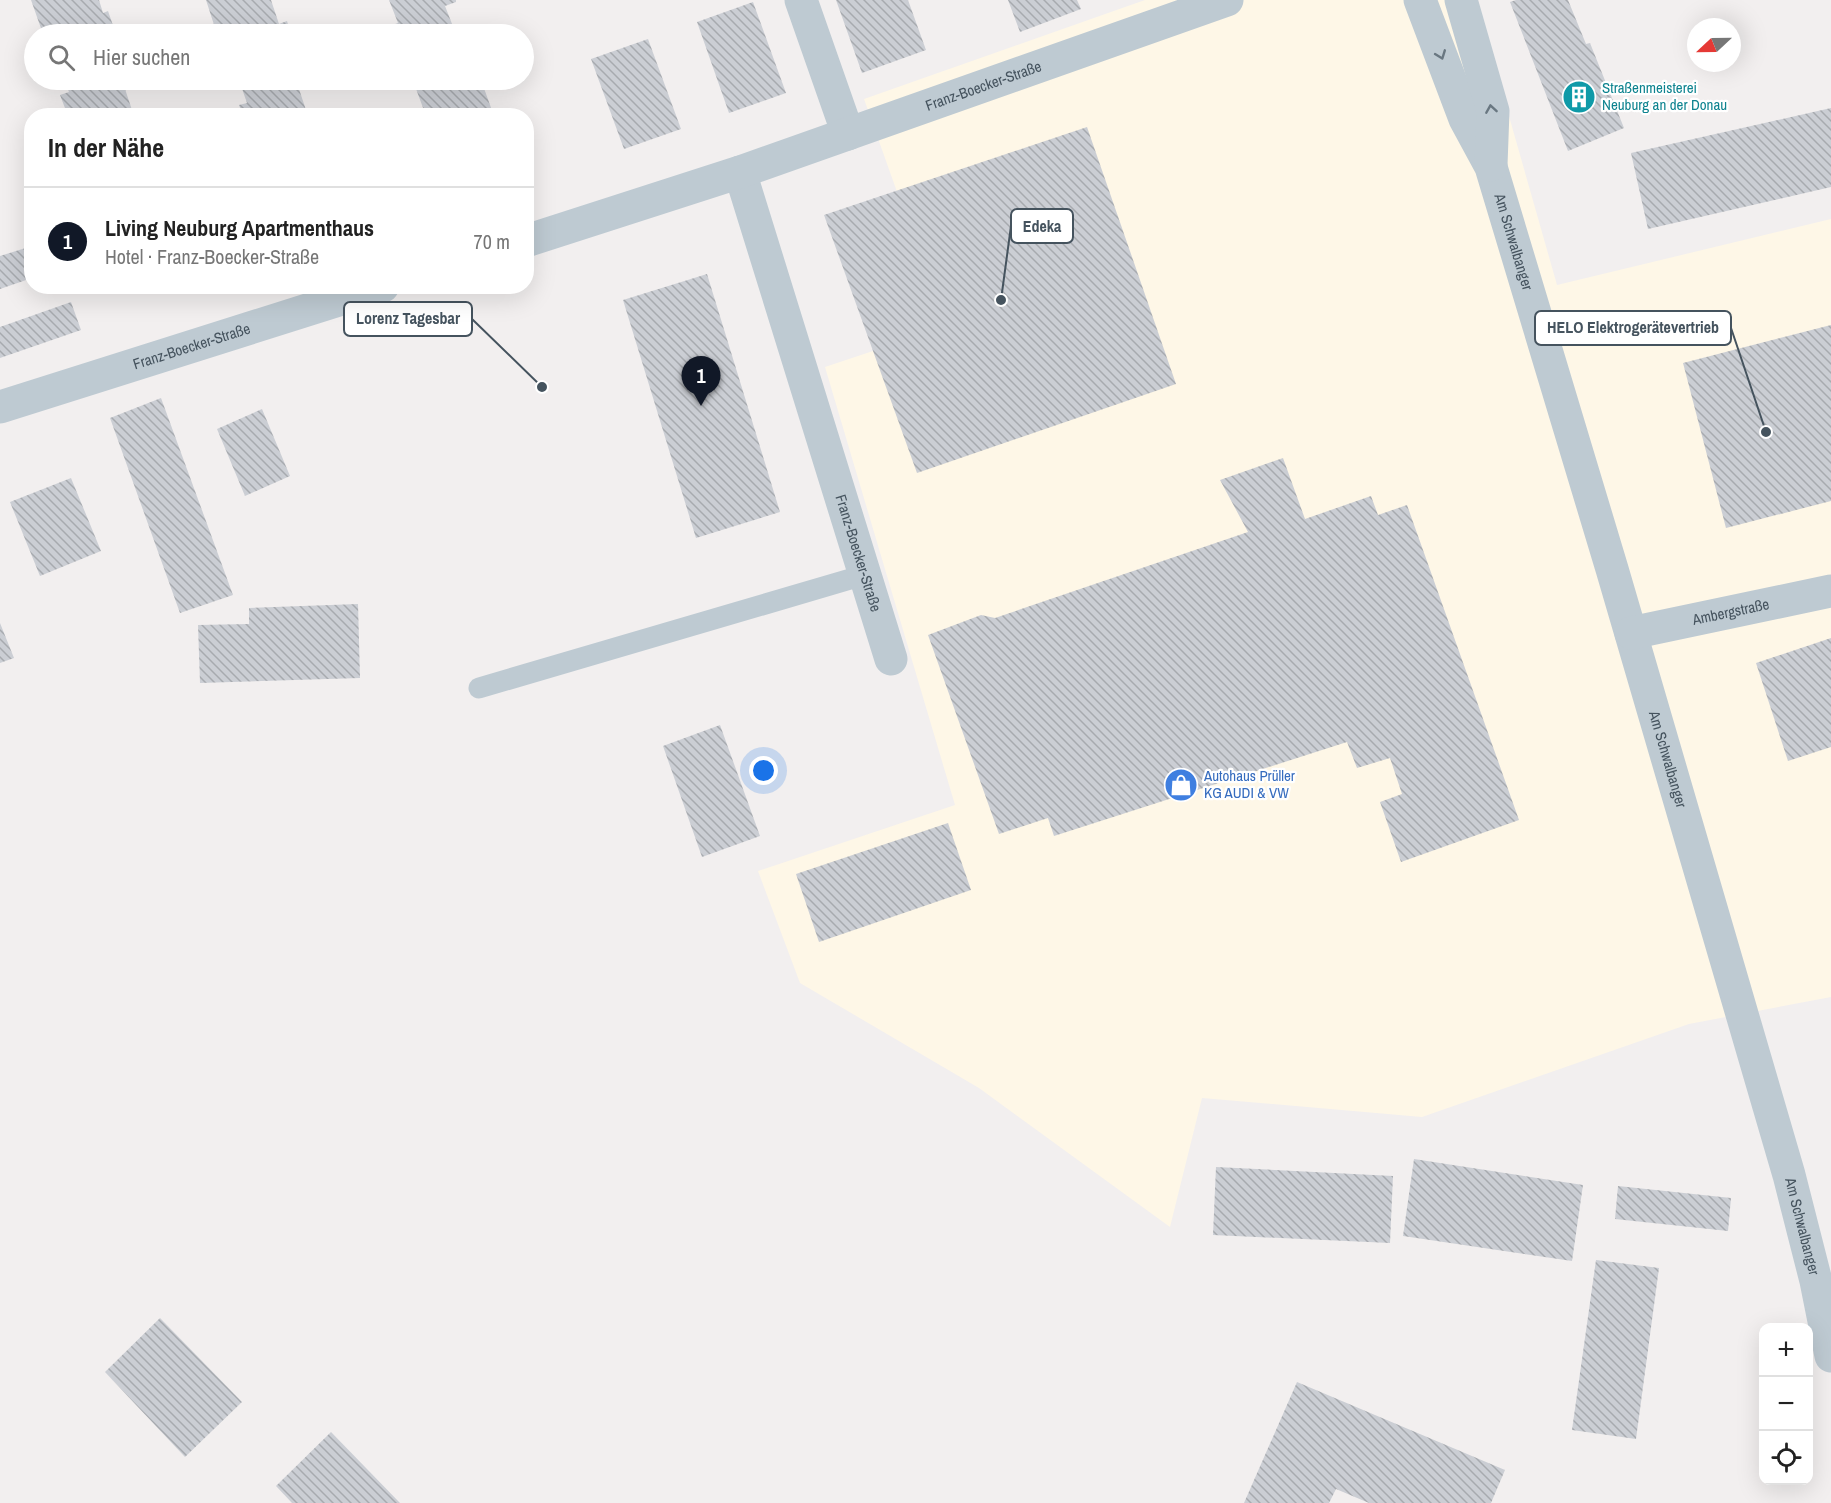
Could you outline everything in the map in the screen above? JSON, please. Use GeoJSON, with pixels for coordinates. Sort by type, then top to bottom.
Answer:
{"type":"FeatureCollection","features":[{"type":"Feature","properties":{"kind":"street"},"geometry":{"type":"LineString","coordinates":[[801,0],[848,134]]}},
{"type":"Feature","properties":{"kind":"street","name":"Franz-Boecker-Straße"},"geometry":{"type":"LineString","coordinates":[[534,238],[740,172],[1227,0]]}},
{"type":"Feature","properties":{"kind":"street","name":"Am Schwalbanger"},"geometry":{"type":"LineString","coordinates":[[1420,0],[1465,119],[1491,167],[1631,633],[1789,1174],[1824,1279],[1831,1356]]}},
{"type":"Feature","properties":{"kind":"street","name":"Am Schwalbanger"},"geometry":{"type":"LineString","coordinates":[[1461,0],[1492,111],[1491,167]]}},
{"type":"Feature","properties":{"kind":"street","name":"Franz-Boecker-Straße"},"geometry":{"type":"LineString","coordinates":[[740,172],[891,659]]}},
{"type":"Feature","properties":{"kind":"street","name":"Franz-Boecker-Straße"},"geometry":{"type":"LineString","coordinates":[[0,407],[358,294]]}},
{"type":"Feature","properties":{"kind":"street","name":"Ambergstraße"},"geometry":{"type":"LineString","coordinates":[[1631,633],[1831,591]]}},
{"type":"Feature","properties":{"kind":"lane"},"geometry":{"type":"LineString","coordinates":[[479,688],[864,574]]}},
{"type":"Feature","properties":{"kind":"shaded area"},"geometry":{"type":"Polygon","coordinates":[[[1145,0],[1476,0],[1557,285],[1831,219],[1831,997],[1689,1024],[1422,1117],[1202,1098],[1170,1227],[979,1088],[800,983],[758,871],[955,805],[825,367],[945,327],[864,99],[1145,0]]]}},
{"type":"Feature","properties":{"kind":"building"},"geometry":{"type":"Polygon","coordinates":[[[31,0],[99,0],[103,13],[108,11],[113,24],[39,24],[31,0]]]}},
{"type":"Feature","properties":{"kind":"building"},"geometry":{"type":"Polygon","coordinates":[[[206,0],[271,0],[279,24],[214,24],[206,0]]]}},
{"type":"Feature","properties":{"kind":"building"},"geometry":{"type":"Polygon","coordinates":[[[389,0],[456,0],[445,6],[452,24],[395,24],[398,23],[389,0]]]}},
{"type":"Feature","properties":{"kind":"building"},"geometry":{"type":"Polygon","coordinates":[[[836,0],[908,0],[926,50],[862,73],[836,0]]]}},
{"type":"Feature","properties":{"kind":"building"},"geometry":{"type":"Polygon","coordinates":[[[1008,0],[1077,0],[1081,9],[1020,32],[1008,0]]]}},
{"type":"Feature","properties":{"kind":"building","name":"Straßenmeisterei Neuburg an der Donau"},"geometry":{"type":"Polygon","coordinates":[[[1568,0],[1586,44],[1590,43],[1624,128],[1568,151],[1510,2],[1568,0]]]}},
{"type":"Feature","properties":{"kind":"building"},"geometry":{"type":"Polygon","coordinates":[[[753,2],[786,93],[729,113],[697,22],[753,2]]]}},
{"type":"Feature","properties":{"kind":"building"},"geometry":{"type":"Polygon","coordinates":[[[648,39],[681,129],[624,149],[591,59],[648,39]]]}},
{"type":"Feature","properties":{"kind":"building"},"geometry":{"type":"Polygon","coordinates":[[[68,90],[125,90],[131,108],[65,108],[60,95],[69,92],[68,90]]]}},
{"type":"Feature","properties":{"kind":"building"},"geometry":{"type":"Polygon","coordinates":[[[242,90],[299,90],[305,108],[240,108],[239,105],[247,103],[242,90]]]}},
{"type":"Feature","properties":{"kind":"building"},"geometry":{"type":"Polygon","coordinates":[[[416,90],[485,90],[491,108],[423,108],[416,90]]]}},
{"type":"Feature","properties":{"kind":"building"},"geometry":{"type":"Polygon","coordinates":[[[1831,108],[1831,187],[1648,229],[1631,153],[1831,108]]]}},
{"type":"Feature","properties":{"kind":"building"},"geometry":{"type":"Polygon","coordinates":[[[1087,127],[1176,384],[917,473],[824,215],[1087,127]]]}},
{"type":"Feature","properties":{"kind":"building"},"geometry":{"type":"Polygon","coordinates":[[[24,248],[24,281],[0,289],[0,256],[24,248]]]}},
{"type":"Feature","properties":{"kind":"building"},"geometry":{"type":"Polygon","coordinates":[[[707,274],[780,512],[696,538],[623,300],[707,274]]]}},
{"type":"Feature","properties":{"kind":"building"},"geometry":{"type":"Polygon","coordinates":[[[71,302],[81,330],[0,358],[0,327],[71,302]]]}},
{"type":"Feature","properties":{"kind":"building"},"geometry":{"type":"Polygon","coordinates":[[[1831,325],[1831,501],[1726,528],[1683,363],[1831,325]]]}},
{"type":"Feature","properties":{"kind":"building"},"geometry":{"type":"Polygon","coordinates":[[[161,398],[233,595],[180,613],[110,418],[161,398]]]}},
{"type":"Feature","properties":{"kind":"building"},"geometry":{"type":"Polygon","coordinates":[[[262,409],[290,476],[245,496],[217,429],[262,409]]]}},
{"type":"Feature","properties":{"kind":"building"},"geometry":{"type":"Polygon","coordinates":[[[1283,458],[1305,519],[1371,496],[1378,515],[1407,505],[1519,820],[1401,862],[1380,802],[1402,794],[1390,758],[1357,768],[1347,742],[1054,836],[1048,818],[999,834],[928,635],[981,615],[995,618],[1248,532],[1220,480],[1283,458]]]}},
{"type":"Feature","properties":{"kind":"building"},"geometry":{"type":"Polygon","coordinates":[[[71,478],[101,551],[40,576],[10,502],[71,478]]]}},
{"type":"Feature","properties":{"kind":"building"},"geometry":{"type":"Polygon","coordinates":[[[358,604],[360,678],[200,683],[198,625],[249,624],[249,608],[358,604]]]}},
{"type":"Feature","properties":{"kind":"building"},"geometry":{"type":"Polygon","coordinates":[[[0,623],[14,658],[0,663],[0,623]]]}},
{"type":"Feature","properties":{"kind":"building"},"geometry":{"type":"Polygon","coordinates":[[[1831,638],[1831,747],[1788,761],[1756,663],[1831,638]]]}},
{"type":"Feature","properties":{"kind":"building"},"geometry":{"type":"Polygon","coordinates":[[[720,725],[760,836],[702,857],[663,746],[720,725]]]}},
{"type":"Feature","properties":{"kind":"building"},"geometry":{"type":"Polygon","coordinates":[[[948,823],[971,890],[819,942],[796,874],[948,823]]]}},
{"type":"Feature","properties":{"kind":"building"},"geometry":{"type":"Polygon","coordinates":[[[1414,1159],[1583,1185],[1572,1261],[1403,1236],[1414,1159]]]}},
{"type":"Feature","properties":{"kind":"building"},"geometry":{"type":"Polygon","coordinates":[[[1216,1167],[1393,1176],[1390,1243],[1213,1235],[1216,1167]]]}},
{"type":"Feature","properties":{"kind":"building"},"geometry":{"type":"Polygon","coordinates":[[[1618,1186],[1731,1198],[1728,1231],[1615,1219],[1618,1186]]]}},
{"type":"Feature","properties":{"kind":"building"},"geometry":{"type":"Polygon","coordinates":[[[1596,1260],[1659,1268],[1636,1439],[1572,1430],[1596,1260]]]}},
{"type":"Feature","properties":{"kind":"building"},"geometry":{"type":"Polygon","coordinates":[[[160,1318],[242,1402],[185,1457],[105,1372],[160,1318]]]}},
{"type":"Feature","properties":{"kind":"building"},"geometry":{"type":"Polygon","coordinates":[[[1297,1382],[1505,1470],[1491,1503],[1369,1503],[1336,1489],[1329,1503],[1244,1503],[1297,1382]]]}},
{"type":"Feature","properties":{"kind":"building"},"geometry":{"type":"Polygon","coordinates":[[[331,1432],[400,1503],[292,1503],[276,1486],[331,1432]]]}},
{"type":"Feature","properties":{"kind":"place","name":"Straßenmeisterei Neuburg an der Donau"},"geometry":{"type":"Point","coordinates":[1579,97]}},
{"type":"Feature","properties":{"kind":"place","name":"Edeka"},"geometry":{"type":"Point","coordinates":[1001,300]}},
{"type":"Feature","properties":{"kind":"place","name":"Lorenz Tagesbar"},"geometry":{"type":"Point","coordinates":[542,387]}},
{"type":"Feature","properties":{"kind":"place","name":"Living Neuburg Apartmenthaus"},"geometry":{"type":"Point","coordinates":[701,406]}},
{"type":"Feature","properties":{"kind":"place","name":"HELO Elektrogerätevertrieb"},"geometry":{"type":"Point","coordinates":[1766,432]}},
{"type":"Feature","properties":{"kind":"place","name":"Autohaus Prüller KG AUDI & VW"},"geometry":{"type":"Point","coordinates":[1181,785]}}]}
